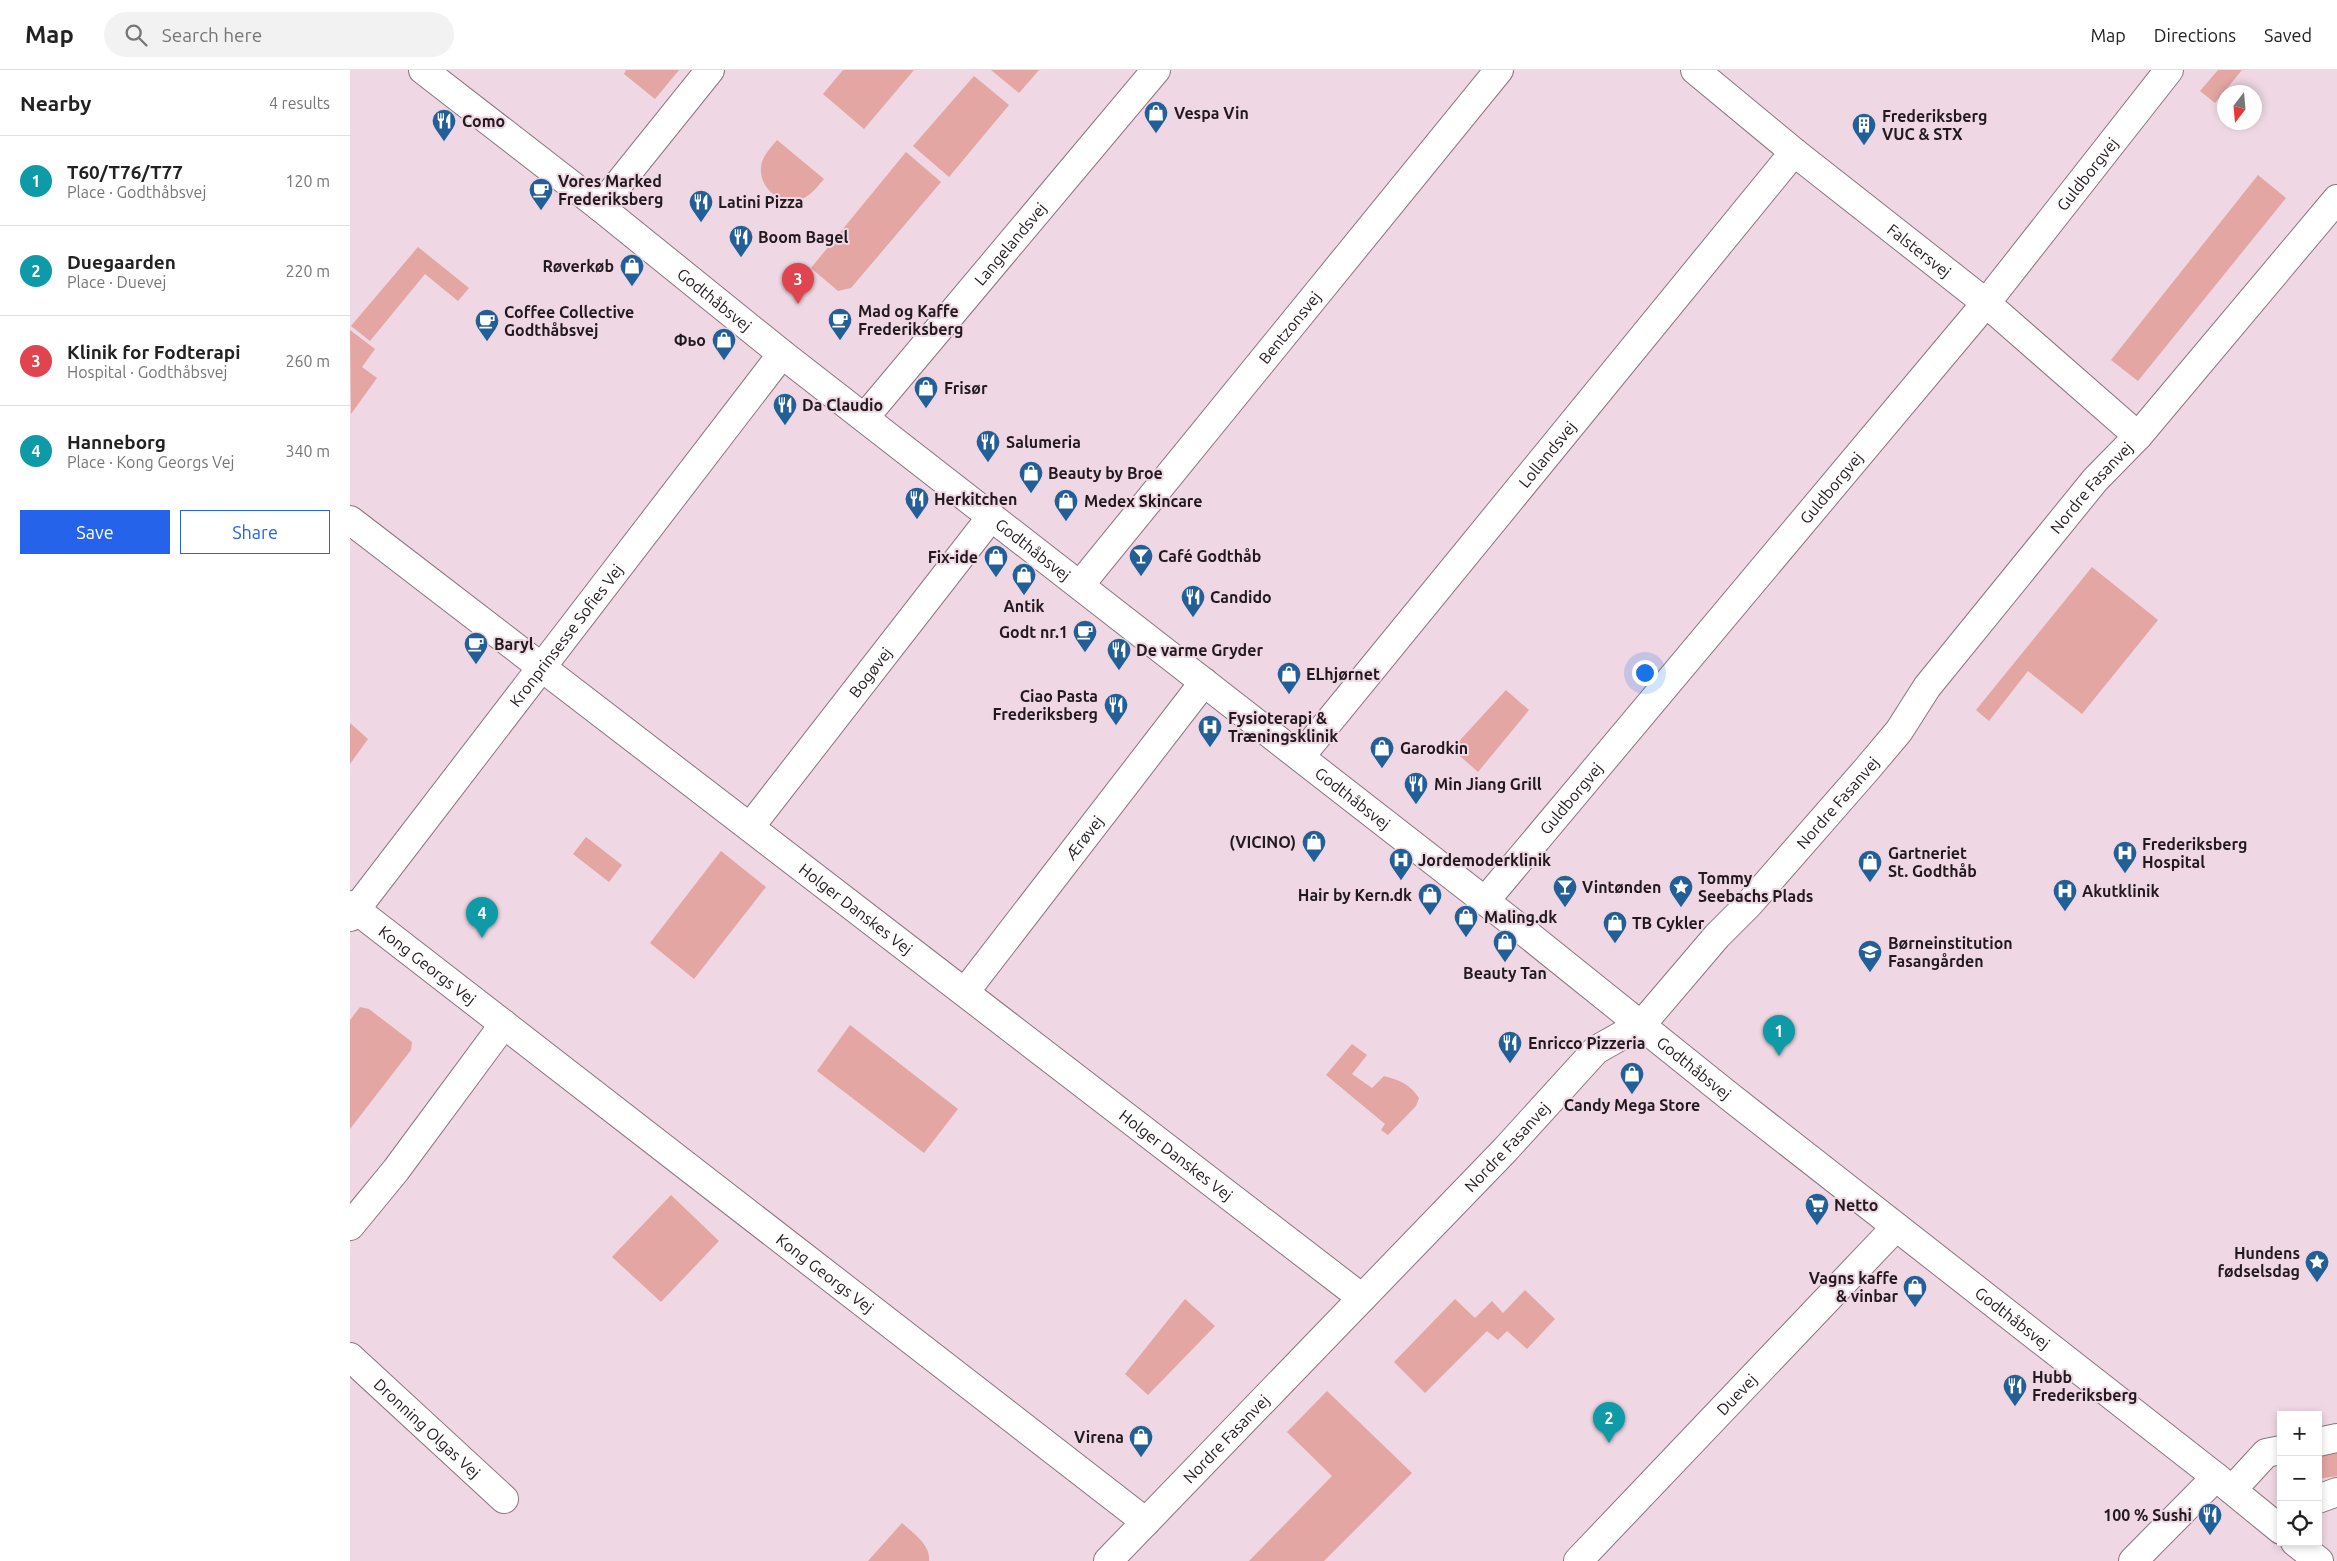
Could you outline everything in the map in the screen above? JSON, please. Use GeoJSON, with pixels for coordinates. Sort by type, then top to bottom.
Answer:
{"type":"FeatureCollection","features":[{"type":"Feature","properties":{"kind":"street","name":"Godthåbsvej"},"geometry":{"type":"LineString","coordinates":[[423,70],[600,207],[782,354],[1485,900],[1642,1024],[1729,1096],[2277,1524]]}},
{"type":"Feature","properties":{"kind":"street"},"geometry":{"type":"LineString","coordinates":[[600,207],[710,70]]}},
{"type":"Feature","properties":{"kind":"street","name":"Langelandsvej"},"geometry":{"type":"LineString","coordinates":[[865,417],[1156,70]]}},
{"type":"Feature","properties":{"kind":"street","name":"Bentzonsvej"},"geometry":{"type":"LineString","coordinates":[[1080,585],[1500,70]]}},
{"type":"Feature","properties":{"kind":"street","name":"Falstersvej"},"geometry":{"type":"LineString","coordinates":[[1695,70],[1794,152],[1986,303],[2138,436]]}},
{"type":"Feature","properties":{"kind":"street","name":"Guldborgvej"},"geometry":{"type":"LineString","coordinates":[[1485,900],[1986,303],[2169,70]]}},
{"type":"Feature","properties":{"kind":"street","name":"Lollandsvej"},"geometry":{"type":"LineString","coordinates":[[1300,757],[1794,152]]}},
{"type":"Feature","properties":{"kind":"street","name":"Nordre Fasanvej"},"geometry":{"type":"LineString","coordinates":[[1108,1561],[1505,1150],[1598,1048],[1642,1024],[1717,936],[1749,904],[1899,731],[1938,695],[2106,488],[2138,436],[2337,199]]}},
{"type":"Feature","properties":{"kind":"street","name":"Kronprinsesse Sofies Vej"},"geometry":{"type":"LineString","coordinates":[[352,910],[782,354]]}},
{"type":"Feature","properties":{"kind":"street","name":"Bogøvej"},"geometry":{"type":"LineString","coordinates":[[750,827],[991,516]]}},
{"type":"Feature","properties":{"kind":"street","name":"Holger Danskes Vej"},"geometry":{"type":"LineString","coordinates":[[350,520],[1362,1298]]}},
{"type":"Feature","properties":{"kind":"street","name":"Ærøvej"},"geometry":{"type":"LineString","coordinates":[[965,992],[1204,682]]}},
{"type":"Feature","properties":{"kind":"street","name":"Kong Georgs Vej"},"geometry":{"type":"LineString","coordinates":[[352,910],[504,1024],[1146,1522]]}},
{"type":"Feature","properties":{"kind":"street"},"geometry":{"type":"LineString","coordinates":[[350,1226],[396,1170],[504,1024]]}},
{"type":"Feature","properties":{"kind":"street","name":"Duevej"},"geometry":{"type":"LineString","coordinates":[[1578,1561],[1896,1227]]}},
{"type":"Feature","properties":{"kind":"street","name":"Dronning Olgas Vej"},"geometry":{"type":"LineString","coordinates":[[350,1356],[504,1499]]}},
{"type":"Feature","properties":{"kind":"street"},"geometry":{"type":"LineString","coordinates":[[2322,1441],[2337,1438]]}},
{"type":"Feature","properties":{"kind":"street"},"geometry":{"type":"LineString","coordinates":[[2133,1561],[2224,1484],[2266,1453],[2277,1451]]}},
{"type":"Feature","properties":{"kind":"street"},"geometry":{"type":"LineString","coordinates":[[2322,1498],[2337,1492]]}},
{"type":"Feature","properties":{"kind":"street"},"geometry":{"type":"LineString","coordinates":[[2301,1546],[2319,1561]]}},
{"type":"Feature","properties":{"kind":"shaded area"},"geometry":{"type":"Polygon","coordinates":[[[626,70],[679,70],[655,99],[624,74],[626,70]]]}},
{"type":"Feature","properties":{"kind":"shaded area"},"geometry":{"type":"Polygon","coordinates":[[[843,70],[914,70],[864,129],[823,94],[843,70]]]}},
{"type":"Feature","properties":{"kind":"shaded area"},"geometry":{"type":"Polygon","coordinates":[[[991,70],[1039,70],[1019,93],[991,70]]]}},
{"type":"Feature","properties":{"kind":"shaded area"},"geometry":{"type":"Polygon","coordinates":[[[2218,70],[2242,70],[2230,85],[2217,85],[2217,101],[2215,103],[2200,91],[2218,70]]]}},
{"type":"Feature","properties":{"kind":"shaded area"},"geometry":{"type":"Polygon","coordinates":[[[974,76],[1009,105],[949,177],[913,146],[974,76]]]}},
{"type":"Feature","properties":{"kind":"shaded area"},"geometry":{"type":"Polygon","coordinates":[[[777,140],[824,179],[804,198],[788,200],[781,198],[768,189],[764,183],[761,175],[763,159],[777,140]]]}},
{"type":"Feature","properties":{"kind":"shaded area"},"geometry":{"type":"Polygon","coordinates":[[[906,152],[941,182],[851,288],[838,291],[811,268],[906,152]]]}},
{"type":"Feature","properties":{"kind":"shaded area"},"geometry":{"type":"Polygon","coordinates":[[[2258,175],[2286,198],[2138,381],[2111,360],[2258,175]]]}},
{"type":"Feature","properties":{"kind":"shaded area"},"geometry":{"type":"Polygon","coordinates":[[[418,247],[469,288],[458,301],[425,274],[370,341],[351,326],[418,247]]]}},
{"type":"Feature","properties":{"kind":"shaded area"},"geometry":{"type":"Polygon","coordinates":[[[350,330],[375,349],[362,367],[377,378],[351,414],[350,330]]]}},
{"type":"Feature","properties":{"kind":"shaded area"},"geometry":{"type":"Polygon","coordinates":[[[2092,567],[2158,620],[2082,714],[2028,671],[1989,721],[1976,710],[2092,567]]]}},
{"type":"Feature","properties":{"kind":"shaded area"},"geometry":{"type":"Polygon","coordinates":[[[1506,690],[1529,710],[1478,772],[1452,749],[1506,690]]]}},
{"type":"Feature","properties":{"kind":"shaded area"},"geometry":{"type":"Polygon","coordinates":[[[350,723],[368,739],[350,764],[350,723]]]}},
{"type":"Feature","properties":{"kind":"shaded area"},"geometry":{"type":"Polygon","coordinates":[[[586,837],[622,865],[609,882],[573,854],[586,837]]]}},
{"type":"Feature","properties":{"kind":"shaded area"},"geometry":{"type":"Polygon","coordinates":[[[721,851],[766,887],[694,979],[650,943],[721,851]]]}},
{"type":"Feature","properties":{"kind":"shaded area"},"geometry":{"type":"Polygon","coordinates":[[[360,1007],[369,1009],[412,1042],[411,1050],[350,1129],[350,1020],[360,1007]]]}},
{"type":"Feature","properties":{"kind":"shaded area"},"geometry":{"type":"Polygon","coordinates":[[[850,1025],[958,1109],[924,1153],[817,1071],[850,1025]]]}},
{"type":"Feature","properties":{"kind":"shaded area"},"geometry":{"type":"Polygon","coordinates":[[[1352,1044],[1367,1055],[1352,1074],[1372,1088],[1384,1076],[1395,1079],[1408,1086],[1419,1098],[1416,1106],[1388,1135],[1381,1130],[1385,1124],[1326,1075],[1352,1044]]]}},
{"type":"Feature","properties":{"kind":"shaded area"},"geometry":{"type":"Polygon","coordinates":[[[671,1195],[719,1241],[661,1302],[612,1257],[671,1195]]]}},
{"type":"Feature","properties":{"kind":"shaded area"},"geometry":{"type":"Polygon","coordinates":[[[1525,1290],[1555,1319],[1527,1349],[1507,1331],[1498,1340],[1487,1331],[1425,1393],[1394,1362],[1455,1299],[1475,1318],[1492,1301],[1503,1313],[1525,1290]]]}},
{"type":"Feature","properties":{"kind":"shaded area"},"geometry":{"type":"Polygon","coordinates":[[[1185,1299],[1215,1326],[1148,1395],[1125,1374],[1185,1299]]]}},
{"type":"Feature","properties":{"kind":"shaded area"},"geometry":{"type":"Polygon","coordinates":[[[1327,1391],[1412,1473],[1324,1561],[1249,1561],[1332,1476],[1287,1432],[1327,1391]]]}},
{"type":"Feature","properties":{"kind":"shaded area"},"geometry":{"type":"Polygon","coordinates":[[[2337,1452],[2337,1476],[2322,1478],[2322,1454],[2337,1452]]]}},
{"type":"Feature","properties":{"kind":"shaded area"},"geometry":{"type":"Polygon","coordinates":[[[902,1523],[924,1545],[929,1555],[929,1561],[868,1561],[902,1523]]]}},
{"type":"Feature","properties":{"kind":"place","name":"Vespa Vin"},"geometry":{"type":"Point","coordinates":[1156,134]}},
{"type":"Feature","properties":{"kind":"place","name":"Como"},"geometry":{"type":"Point","coordinates":[444,142]}},
{"type":"Feature","properties":{"kind":"place","name":"Frederiksberg VUC & STX"},"geometry":{"type":"Point","coordinates":[1864,146]}},
{"type":"Feature","properties":{"kind":"place","name":"Vores Marked Frederiksberg"},"geometry":{"type":"Point","coordinates":[541,211]}},
{"type":"Feature","properties":{"kind":"place","name":"Latini Pizza"},"geometry":{"type":"Point","coordinates":[701,223]}},
{"type":"Feature","properties":{"kind":"place","name":"Boom Bagel"},"geometry":{"type":"Point","coordinates":[741,258]}},
{"type":"Feature","properties":{"kind":"place","name":"Røverkøb"},"geometry":{"type":"Point","coordinates":[632,287]}},
{"type":"Feature","properties":{"kind":"place","name":"Klinik for Fodterapi"},"geometry":{"type":"Point","coordinates":[798,304]}},
{"type":"Feature","properties":{"kind":"place","name":"Mad og Kaffe Frederiksberg"},"geometry":{"type":"Point","coordinates":[840,341]}},
{"type":"Feature","properties":{"kind":"place","name":"Coffee Collective Godthåbsvej"},"geometry":{"type":"Point","coordinates":[487,342]}},
{"type":"Feature","properties":{"kind":"place","name":"Фьо"},"geometry":{"type":"Point","coordinates":[724,361]}},
{"type":"Feature","properties":{"kind":"place","name":"Frisør"},"geometry":{"type":"Point","coordinates":[926,409]}},
{"type":"Feature","properties":{"kind":"place","name":"Da Claudio"},"geometry":{"type":"Point","coordinates":[785,426]}},
{"type":"Feature","properties":{"kind":"place","name":"Salumeria"},"geometry":{"type":"Point","coordinates":[988,463]}},
{"type":"Feature","properties":{"kind":"place","name":"Beauty by Broe"},"geometry":{"type":"Point","coordinates":[1031,494]}},
{"type":"Feature","properties":{"kind":"place","name":"Herkitchen"},"geometry":{"type":"Point","coordinates":[917,520]}},
{"type":"Feature","properties":{"kind":"place","name":"Medex Skincare"},"geometry":{"type":"Point","coordinates":[1066,522]}},
{"type":"Feature","properties":{"kind":"place","name":"Café Godthåb"},"geometry":{"type":"Point","coordinates":[1141,577]}},
{"type":"Feature","properties":{"kind":"place","name":"Fix-ide"},"geometry":{"type":"Point","coordinates":[996,578]}},
{"type":"Feature","properties":{"kind":"place","name":"Antik"},"geometry":{"type":"Point","coordinates":[1024,596]}},
{"type":"Feature","properties":{"kind":"place","name":"Candido"},"geometry":{"type":"Point","coordinates":[1193,618]}},
{"type":"Feature","properties":{"kind":"place","name":"Godt nr.1"},"geometry":{"type":"Point","coordinates":[1085,653]}},
{"type":"Feature","properties":{"kind":"place","name":"Baryl"},"geometry":{"type":"Point","coordinates":[476,665]}},
{"type":"Feature","properties":{"kind":"place","name":"De varme Gryder"},"geometry":{"type":"Point","coordinates":[1119,671]}},
{"type":"Feature","properties":{"kind":"place","name":"ELhjørnet"},"geometry":{"type":"Point","coordinates":[1289,695]}},
{"type":"Feature","properties":{"kind":"place","name":"Ciao Pasta Frederiksberg"},"geometry":{"type":"Point","coordinates":[1116,726]}},
{"type":"Feature","properties":{"kind":"place","name":"Fysioterapi & Træningsklinik"},"geometry":{"type":"Point","coordinates":[1210,748]}},
{"type":"Feature","properties":{"kind":"place","name":"Garodkin"},"geometry":{"type":"Point","coordinates":[1382,769]}},
{"type":"Feature","properties":{"kind":"place","name":"Min Jiang Grill"},"geometry":{"type":"Point","coordinates":[1416,805]}},
{"type":"Feature","properties":{"kind":"place","name":"(VICINO)"},"geometry":{"type":"Point","coordinates":[1314,863]}},
{"type":"Feature","properties":{"kind":"place","name":"Frederiksberg Hospital"},"geometry":{"type":"Point","coordinates":[2125,874]}},
{"type":"Feature","properties":{"kind":"place","name":"Jordemoderklinik"},"geometry":{"type":"Point","coordinates":[1401,881]}},
{"type":"Feature","properties":{"kind":"place","name":"Gartneriet St. Godthåb"},"geometry":{"type":"Point","coordinates":[1870,883]}},
{"type":"Feature","properties":{"kind":"place","name":"Vintønden"},"geometry":{"type":"Point","coordinates":[1565,908]}},
{"type":"Feature","properties":{"kind":"place","name":"Tommy Seebachs Plads"},"geometry":{"type":"Point","coordinates":[1681,908]}},
{"type":"Feature","properties":{"kind":"place","name":"Akutklinik"},"geometry":{"type":"Point","coordinates":[2065,912]}},
{"type":"Feature","properties":{"kind":"place","name":"Hair by Kern.dk"},"geometry":{"type":"Point","coordinates":[1430,916]}},
{"type":"Feature","properties":{"kind":"place","name":"Hanneborg"},"geometry":{"type":"Point","coordinates":[482,938]}},
{"type":"Feature","properties":{"kind":"place","name":"Maling.dk"},"geometry":{"type":"Point","coordinates":[1466,938]}},
{"type":"Feature","properties":{"kind":"place","name":"TB Cykler"},"geometry":{"type":"Point","coordinates":[1615,944]}},
{"type":"Feature","properties":{"kind":"place","name":"Beauty Tan"},"geometry":{"type":"Point","coordinates":[1505,963]}},
{"type":"Feature","properties":{"kind":"place","name":"Børneinstitution Fasangården"},"geometry":{"type":"Point","coordinates":[1870,973]}},
{"type":"Feature","properties":{"kind":"place","name":"T60/T76/T77"},"geometry":{"type":"Point","coordinates":[1779,1056]}},
{"type":"Feature","properties":{"kind":"place","name":"Enricco Pizzeria"},"geometry":{"type":"Point","coordinates":[1510,1064]}},
{"type":"Feature","properties":{"kind":"place","name":"Candy Mega Store"},"geometry":{"type":"Point","coordinates":[1632,1095]}},
{"type":"Feature","properties":{"kind":"place","name":"Netto"},"geometry":{"type":"Point","coordinates":[1817,1226]}},
{"type":"Feature","properties":{"kind":"place","name":"Hundens fødselsdag"},"geometry":{"type":"Point","coordinates":[2317,1283]}},
{"type":"Feature","properties":{"kind":"place","name":"Vagns kaffe & vinbar"},"geometry":{"type":"Point","coordinates":[1915,1308]}},
{"type":"Feature","properties":{"kind":"place","name":"Hubb Frederiksberg"},"geometry":{"type":"Point","coordinates":[2015,1407]}},
{"type":"Feature","properties":{"kind":"place","name":"Duegaarden"},"geometry":{"type":"Point","coordinates":[1609,1443]}},
{"type":"Feature","properties":{"kind":"place","name":"Virena"},"geometry":{"type":"Point","coordinates":[1141,1458]}},
{"type":"Feature","properties":{"kind":"place","name":"100 % Sushi"},"geometry":{"type":"Point","coordinates":[2210,1536]}}]}
